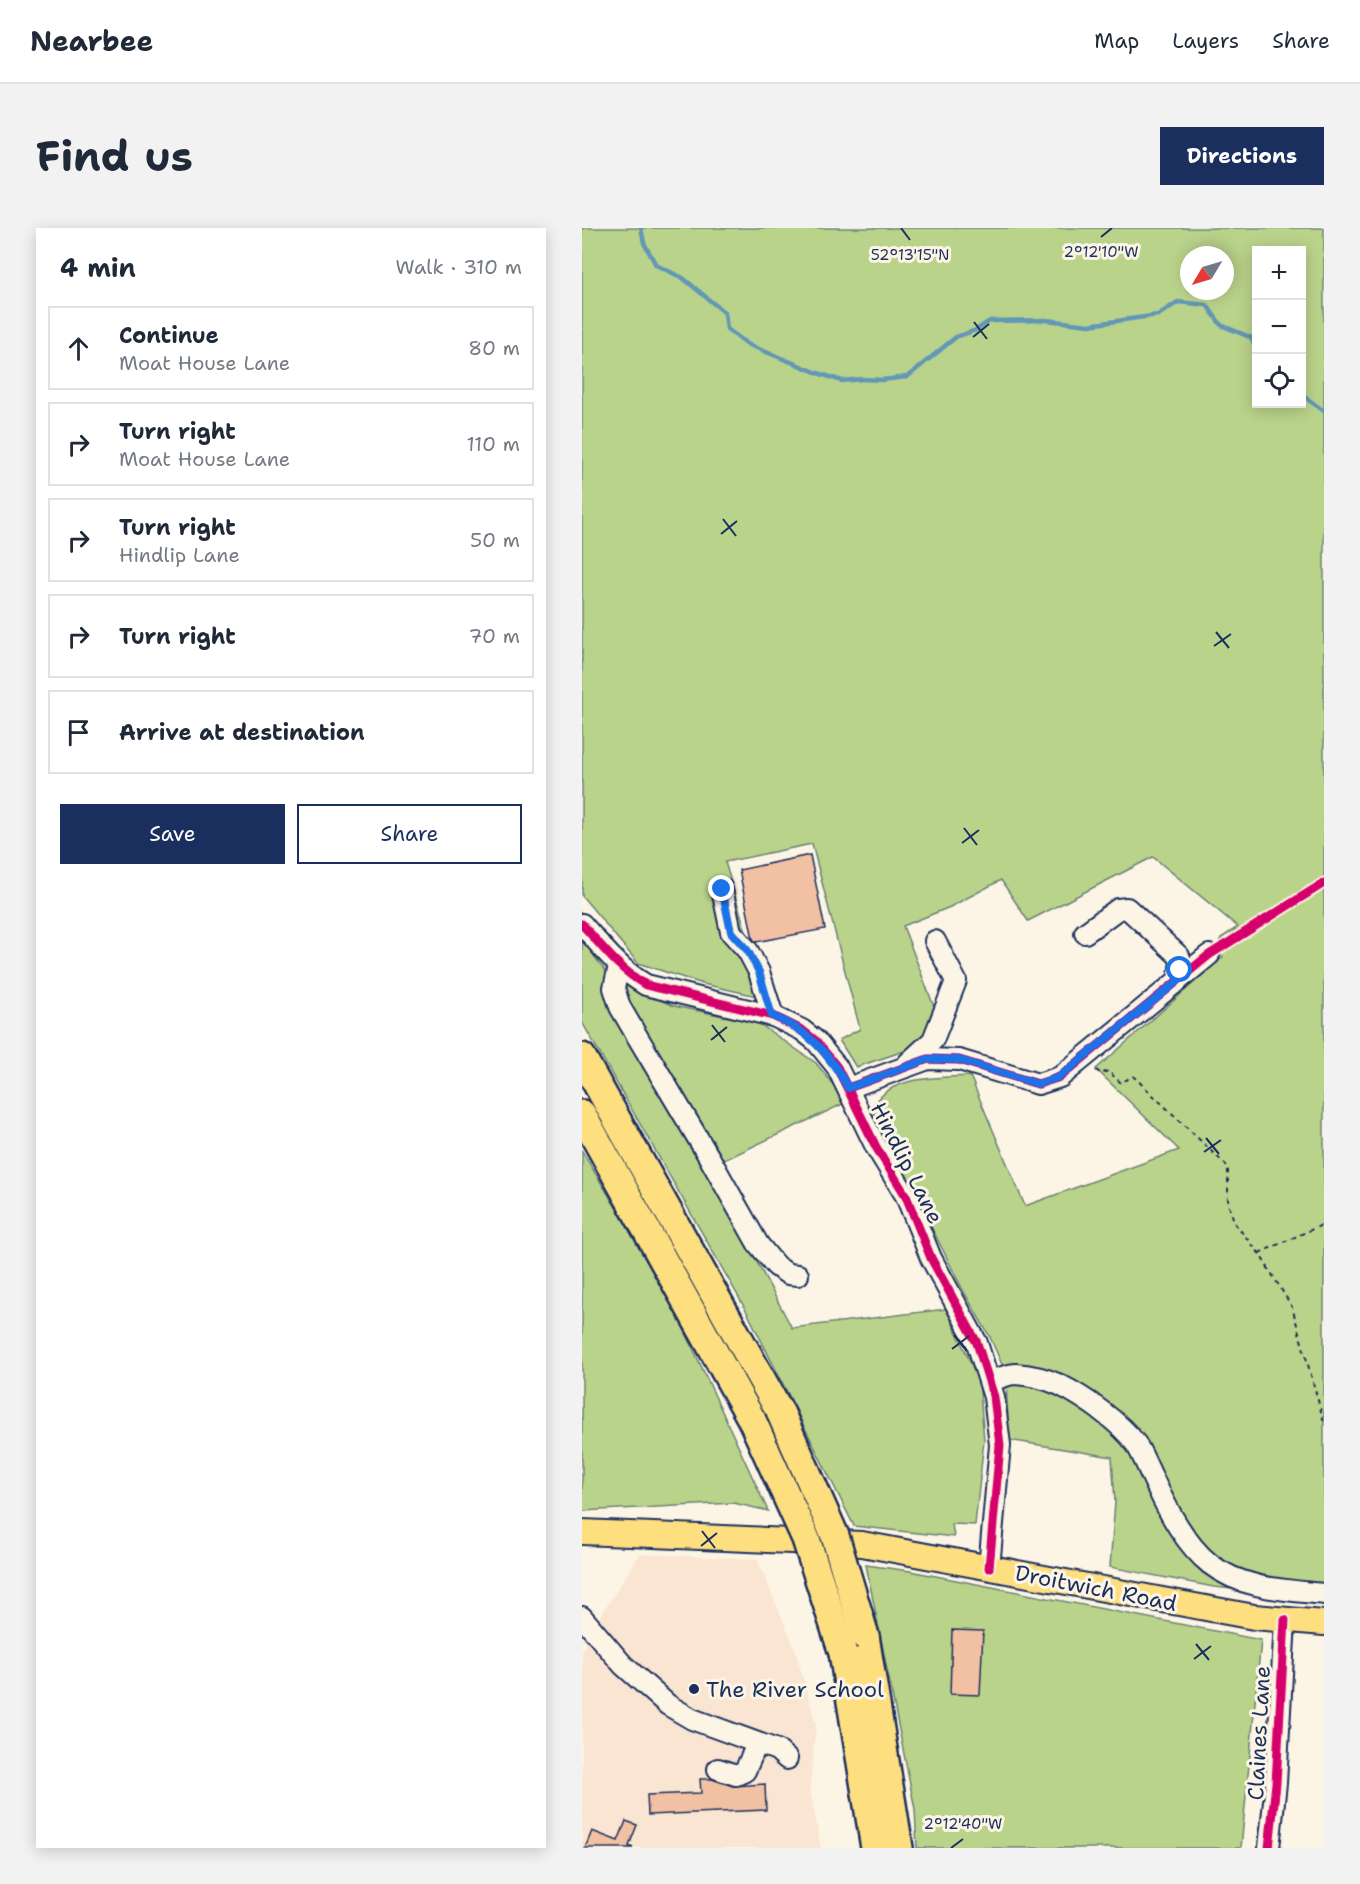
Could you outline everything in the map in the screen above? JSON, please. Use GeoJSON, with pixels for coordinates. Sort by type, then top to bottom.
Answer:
{"type":"FeatureCollection","features":[{"type":"Feature","properties":{"kind":"highway"},"geometry":{"type":"LineString","coordinates":[[582,1057],[780,1414],[836,1536],[865,1636],[899,1848]]}},
{"type":"Feature","properties":{"kind":"highway"},"geometry":{"type":"LineString","coordinates":[[582,1114],[752,1420],[806,1539],[843,1653],[875,1848]]}},
{"type":"Feature","properties":{"kind":"main road","name":"Droitwich Road"},"geometry":{"type":"LineString","coordinates":[[582,1532],[862,1544],[1232,1613],[1324,1623]]}},
{"type":"Feature","properties":{"kind":"street"},"geometry":{"type":"LineString","coordinates":[[722,889],[731,932],[748,951],[759,972],[772,1016]]}},
{"type":"Feature","properties":{"kind":"street"},"geometry":{"type":"LineString","coordinates":[[1085,933],[1119,909],[1127,908],[1179,956],[1181,961],[1178,981]]}},
{"type":"Feature","properties":{"kind":"street","name":"Hindlip Lane"},"geometry":{"type":"LineString","coordinates":[[582,924],[619,966],[630,975],[656,989],[772,1016],[802,1030],[816,1041],[837,1067],[872,1139],[906,1196],[931,1258],[977,1343],[990,1382],[1000,1444],[989,1568]]}},
{"type":"Feature","properties":{"kind":"street"},"geometry":{"type":"LineString","coordinates":[[906,1065],[933,1040],[956,981],[935,941]]}},
{"type":"Feature","properties":{"kind":"street"},"geometry":{"type":"LineString","coordinates":[[848,1088],[906,1065],[928,1059],[959,1060],[1038,1084],[1059,1077],[1209,956]]}},
{"type":"Feature","properties":{"kind":"street"},"geometry":{"type":"LineString","coordinates":[[619,966],[614,988],[634,1031],[758,1244],[776,1266],[788,1274],[798,1275]]}},
{"type":"Feature","properties":{"kind":"street"},"geometry":{"type":"LineString","coordinates":[[990,1382],[1013,1374],[1038,1378],[1059,1385],[1101,1412],[1122,1429],[1134,1442],[1143,1457],[1178,1525],[1192,1546],[1210,1564],[1246,1582],[1264,1587],[1324,1594]]}},
{"type":"Feature","properties":{"kind":"street"},"geometry":{"type":"LineString","coordinates":[[582,1617],[623,1665],[668,1705],[693,1719],[777,1750],[787,1758]]}},
{"type":"Feature","properties":{"kind":"street","name":"Claines Lane"},"geometry":{"type":"LineString","coordinates":[[1269,1848],[1276,1783],[1285,1620]]}},
{"type":"Feature","properties":{"kind":"street"},"geometry":{"type":"LineString","coordinates":[[718,1769],[736,1775],[746,1771],[757,1744]]}},
{"type":"Feature","properties":{"kind":"path"},"geometry":{"type":"LineString","coordinates":[[1082,1059],[1101,1074],[1108,1071],[1121,1083],[1133,1076],[1228,1167],[1228,1203],[1235,1224],[1258,1253],[1292,1308],[1324,1422]]}},
{"type":"Feature","properties":{"kind":"path"},"geometry":{"type":"LineString","coordinates":[[1258,1253],[1324,1224]]}},
{"type":"Feature","properties":{"kind":"shaded area","name":"The River School"},"geometry":{"type":"Polygon","coordinates":[[[640,1554],[757,1559],[794,1646],[816,1724],[810,1790],[821,1848],[582,1848],[582,1653],[591,1630],[640,1554]]]}},
{"type":"Feature","properties":{"kind":"green space"},"geometry":{"type":"Polygon","coordinates":[[[582,228],[1324,228],[1324,1599],[1214,1587],[1110,1567],[1115,1502],[1112,1457],[1009,1440],[1006,1380],[1003,1367],[990,1337],[964,1292],[873,1111],[879,1099],[900,1085],[928,1078],[970,1076],[1025,1206],[1179,1150],[1096,1069],[1223,957],[1216,948],[1221,938],[1238,927],[1153,857],[1028,921],[1001,880],[950,907],[903,926],[938,1017],[919,1046],[856,1067],[839,1040],[860,1029],[812,844],[725,862],[766,998],[703,984],[638,963],[582,896],[582,228]]]}},
{"type":"Feature","properties":{"kind":"green space"},"geometry":{"type":"Polygon","coordinates":[[[582,940],[612,980],[674,1006],[758,1023],[816,1063],[847,1102],[707,1168],[792,1328],[946,1309],[979,1381],[984,1440],[975,1525],[952,1524],[954,1537],[854,1526],[746,1310],[582,1022],[582,940]]]}},
{"type":"Feature","properties":{"kind":"green space"},"geometry":{"type":"Polygon","coordinates":[[[582,1151],[667,1292],[768,1511],[734,1503],[582,1511],[582,1151]]]}},
{"type":"Feature","properties":{"kind":"green space"},"geometry":{"type":"Polygon","coordinates":[[[866,1565],[910,1571],[1261,1640],[1241,1848],[917,1848],[915,1809],[866,1565]]]}},
{"type":"Feature","properties":{"kind":"building"},"geometry":{"type":"Polygon","coordinates":[[[810,855],[825,929],[756,942],[753,939],[739,870],[810,855]]]}},
{"type":"Feature","properties":{"kind":"building"},"geometry":{"type":"Polygon","coordinates":[[[952,1630],[983,1631],[980,1695],[950,1694],[952,1630]]]}},
{"type":"Feature","properties":{"kind":"building"},"geometry":{"type":"Polygon","coordinates":[[[700,1779],[712,1779],[733,1786],[765,1784],[766,1810],[648,1815],[647,1795],[701,1793],[700,1779]]]}},
{"type":"Feature","properties":{"kind":"building"},"geometry":{"type":"Polygon","coordinates":[[[626,1821],[637,1825],[629,1846],[633,1848],[585,1848],[592,1831],[618,1841],[626,1821]]]}},
{"type":"Feature","properties":{"kind":"waterway"},"geometry":{"type":"LineString","coordinates":[[641,228],[644,243],[656,265],[683,278],[725,313],[727,329],[749,345],[842,381],[907,377],[956,337],[976,330],[990,321],[1046,320],[1089,325],[1158,315],[1178,302],[1207,305],[1221,325],[1252,338]]}},
{"type":"Feature","properties":{"kind":"waterway"},"geometry":{"type":"LineString","coordinates":[[1306,398],[1324,411]]}},
{"type":"Feature","properties":{"kind":"cycle path"},"geometry":{"type":"LineString","coordinates":[[848,1088],[928,1059],[959,1060],[1038,1084],[1060,1077],[1209,955],[1324,883]]}},
{"type":"Feature","properties":{"kind":"cycle path"},"geometry":{"type":"LineString","coordinates":[[582,924],[620,965],[646,985],[773,1016],[802,1030],[816,1041],[837,1067],[876,1147],[906,1196],[931,1258],[977,1343],[994,1397],[1000,1445],[989,1568]]}},
{"type":"Feature","properties":{"kind":"cycle path"},"geometry":{"type":"LineString","coordinates":[[1269,1848],[1276,1783],[1285,1620]]}},
{"type":"Feature","properties":{"kind":"place","name":"The River School"},"geometry":{"type":"Point","coordinates":[694,1689]}},
{"type":"Feature","properties":{"kind":"route"},"geometry":{"type":"LineString","coordinates":[[722,889],[731,932],[748,951],[759,972],[772,1016],[788,1022],[816,1041],[837,1067],[848,1088],[906,1065],[928,1059],[959,1060],[1038,1084],[1059,1077],[1178,981],[1180,970]]}}]}
